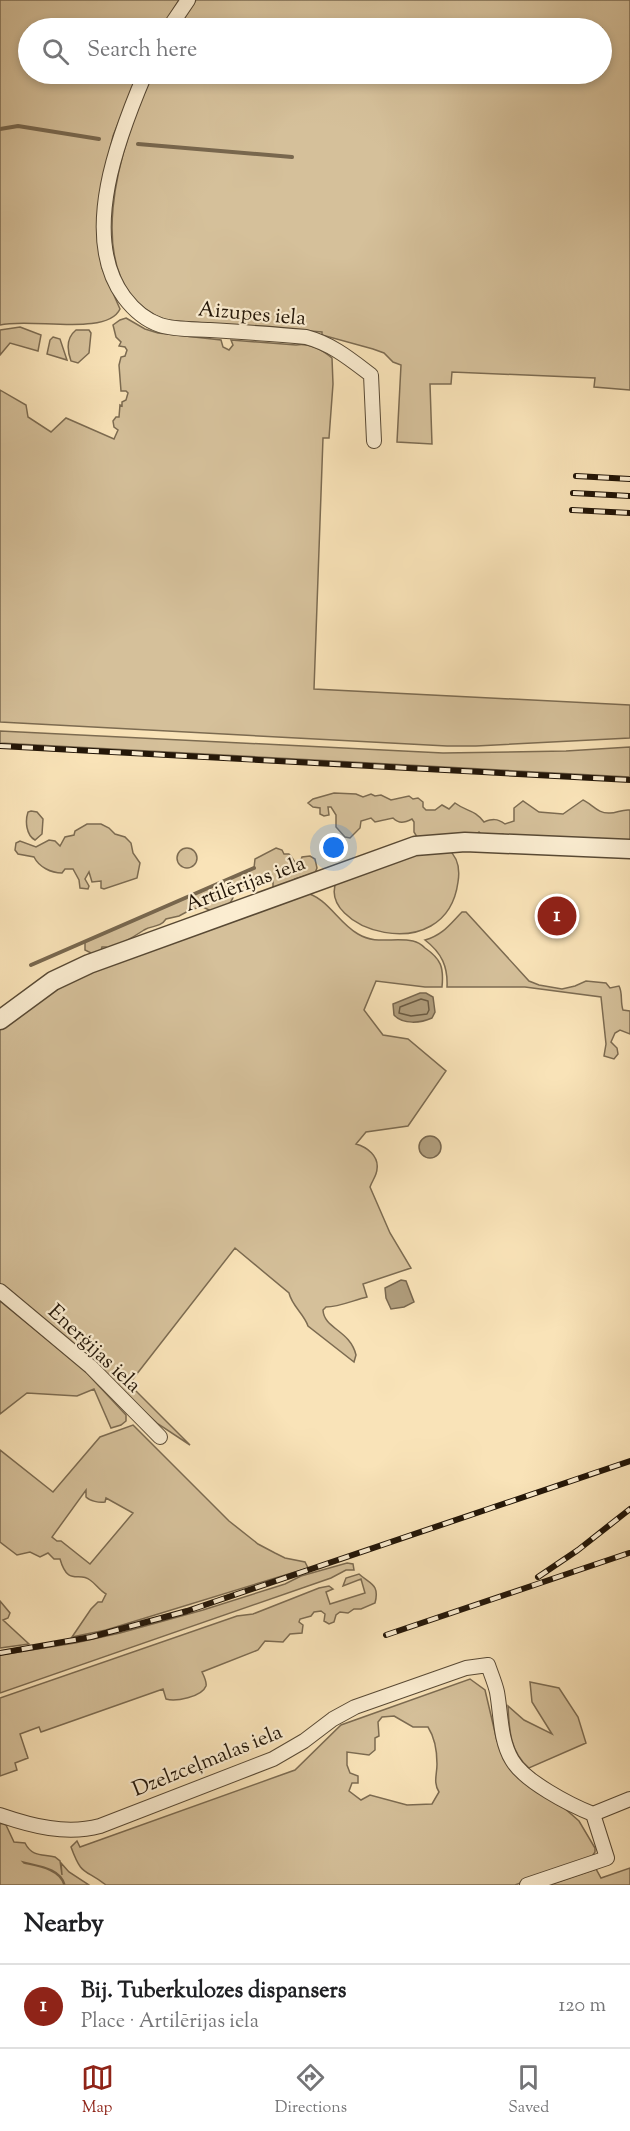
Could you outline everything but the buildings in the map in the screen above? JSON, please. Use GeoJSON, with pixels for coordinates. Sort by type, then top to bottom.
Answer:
{"type":"FeatureCollection","features":[{"type":"Feature","properties":{"kind":"street"},"geometry":{"type":"LineString","coordinates":[[176,18],[188,0]]}},
{"type":"Feature","properties":{"kind":"street","name":"Aizupes iela"},"geometry":{"type":"LineString","coordinates":[[141,84],[120,136],[106,209],[105,237],[108,262],[117,287],[131,305],[147,319],[168,327],[306,337],[334,347],[371,375],[374,441]]}},
{"type":"Feature","properties":{"kind":"street","name":"Artilērijas iela"},"geometry":{"type":"LineString","coordinates":[[0,1020],[53,981],[88,964],[415,846],[465,842],[630,849]]}},
{"type":"Feature","properties":{"kind":"street","name":"Enerģijas iela"},"geometry":{"type":"LineString","coordinates":[[0,1291],[91,1367],[160,1437]]}},
{"type":"Feature","properties":{"kind":"street","name":"Dzelzceļmalas iela"},"geometry":{"type":"LineString","coordinates":[[0,1815],[45,1828],[83,1830],[100,1826],[273,1760],[304,1741],[333,1719],[355,1707],[466,1668],[488,1665],[496,1689],[505,1741],[512,1761],[526,1775],[551,1793],[593,1814]]}},
{"type":"Feature","properties":{"kind":"street"},"geometry":{"type":"LineString","coordinates":[[527,1885],[607,1858],[593,1814],[630,1799]]}},
{"type":"Feature","properties":{"kind":"shaded area"},"geometry":{"type":"Polygon","coordinates":[[[0,0],[179,0],[168,18],[18,18],[18,84],[134,84],[113,136],[107,163],[98,240],[102,268],[120,309],[112,317],[100,322],[0,325],[0,0]]]}},
{"type":"Feature","properties":{"kind":"shaded area"},"geometry":{"type":"Polygon","coordinates":[[[196,0],[630,0],[630,390],[594,387],[595,378],[452,372],[451,384],[430,384],[432,444],[397,442],[401,365],[393,362],[384,353],[322,335],[322,332],[166,320],[137,302],[120,276],[113,244],[113,208],[119,171],[129,135],[149,84],[612,84],[612,18],[184,18],[196,0]]]}},
{"type":"Feature","properties":{"kind":"shaded area"},"geometry":{"type":"Polygon","coordinates":[[[126,318],[145,329],[158,333],[221,340],[223,347],[229,350],[233,345],[231,340],[306,345],[319,349],[332,358],[333,384],[329,438],[323,438],[314,689],[630,705],[630,738],[447,746],[0,722],[0,390],[26,405],[28,417],[51,432],[66,418],[114,439],[118,430],[114,427],[113,421],[119,417],[120,405],[122,406],[122,402],[126,400],[128,393],[121,391],[119,365],[121,357],[125,356],[127,350],[119,346],[121,342],[116,337],[113,325],[126,318]]]}},
{"type":"Feature","properties":{"kind":"shaded area"},"geometry":{"type":"Polygon","coordinates":[[[20,327],[41,335],[38,351],[10,343],[0,355],[0,330],[20,327]]]}},
{"type":"Feature","properties":{"kind":"shaded area"},"geometry":{"type":"Polygon","coordinates":[[[76,330],[89,330],[91,333],[89,353],[78,363],[71,361],[68,348],[70,337],[76,330]]]}},
{"type":"Feature","properties":{"kind":"shaded area"},"geometry":{"type":"Polygon","coordinates":[[[53,337],[60,339],[67,360],[47,354],[50,340],[53,337]]]}},
{"type":"Feature","properties":{"kind":"shaded area"},"geometry":{"type":"Polygon","coordinates":[[[0,731],[443,753],[566,751],[630,747],[630,777],[0,743],[0,731]]]}},
{"type":"Feature","properties":{"kind":"shaded area"},"geometry":{"type":"Polygon","coordinates":[[[334,793],[356,794],[363,797],[371,794],[381,795],[391,800],[409,796],[423,802],[426,810],[435,810],[442,805],[449,809],[455,803],[477,815],[484,822],[494,820],[505,824],[514,821],[514,808],[523,801],[539,812],[563,814],[583,800],[606,813],[630,810],[630,842],[595,838],[591,842],[516,838],[503,834],[483,836],[479,832],[475,835],[417,837],[412,819],[402,822],[393,818],[375,822],[371,818],[361,821],[360,828],[350,838],[345,837],[336,827],[336,815],[331,807],[328,807],[329,815],[324,816],[320,814],[320,808],[308,803],[313,799],[334,793]]]}},
{"type":"Feature","properties":{"kind":"shaded area"},"geometry":{"type":"Polygon","coordinates":[[[31,811],[37,812],[43,819],[42,834],[35,840],[27,828],[27,816],[31,811]]]}},
{"type":"Feature","properties":{"kind":"shaded area"},"geometry":{"type":"Polygon","coordinates":[[[87,824],[101,824],[115,834],[125,837],[131,843],[133,853],[140,863],[137,878],[104,889],[101,888],[101,881],[92,882],[89,872],[85,879],[89,886],[88,889],[80,888],[79,880],[73,869],[65,869],[62,873],[54,872],[42,866],[34,857],[18,854],[15,850],[16,843],[20,841],[36,847],[49,840],[55,841],[60,846],[65,837],[74,835],[75,831],[87,824]]]}},
{"type":"Feature","properties":{"kind":"shaded area"},"geometry":{"type":"Polygon","coordinates":[[[187,848],[194,851],[197,858],[194,865],[187,868],[180,865],[177,858],[180,851],[187,848]]]}},
{"type":"Feature","properties":{"kind":"shaded area"},"geometry":{"type":"Polygon","coordinates":[[[276,848],[282,850],[284,854],[289,854],[298,867],[302,857],[310,856],[315,859],[317,868],[315,873],[295,879],[273,891],[273,881],[269,879],[259,877],[245,881],[248,883],[247,887],[241,885],[234,890],[230,903],[224,907],[211,911],[203,907],[192,909],[147,928],[127,941],[108,949],[102,947],[101,951],[93,954],[85,950],[85,942],[254,868],[255,859],[276,848]]]}},
{"type":"Feature","properties":{"kind":"shaded area"},"geometry":{"type":"Polygon","coordinates":[[[448,849],[458,864],[458,882],[448,909],[431,926],[408,933],[384,932],[362,925],[345,913],[335,898],[337,880],[414,853],[448,849]]]}},
{"type":"Feature","properties":{"kind":"shaded area"},"geometry":{"type":"Polygon","coordinates":[[[303,892],[326,904],[358,934],[378,940],[406,940],[419,943],[435,956],[442,969],[442,987],[376,981],[364,1010],[383,1035],[408,1039],[446,1071],[408,1126],[366,1132],[356,1144],[368,1150],[376,1160],[377,1171],[370,1187],[390,1233],[411,1268],[363,1284],[367,1297],[326,1307],[323,1310],[328,1322],[353,1347],[356,1355],[354,1362],[308,1326],[289,1293],[235,1248],[129,1384],[190,1445],[158,1424],[100,1370],[0,1284],[0,1027],[68,978],[303,892]]]}},
{"type":"Feature","properties":{"kind":"shaded area"},"geometry":{"type":"Polygon","coordinates":[[[462,912],[466,912],[529,981],[562,989],[586,981],[606,983],[610,988],[619,986],[623,1010],[630,1011],[630,1034],[620,1030],[615,1033],[611,1042],[617,1048],[618,1054],[614,1059],[604,1056],[606,1044],[601,997],[525,987],[447,987],[443,961],[436,950],[425,940],[441,932],[462,912]]]}},
{"type":"Feature","properties":{"kind":"shaded area"},"geometry":{"type":"Polygon","coordinates":[[[0,1301],[83,1369],[126,1415],[126,1421],[111,1428],[94,1389],[77,1396],[27,1393],[0,1414],[0,1301]]]}},
{"type":"Feature","properties":{"kind":"shaded area"},"geometry":{"type":"Polygon","coordinates":[[[133,1425],[229,1521],[258,1544],[285,1558],[305,1562],[308,1568],[106,1630],[72,1637],[91,1609],[98,1602],[102,1602],[106,1594],[86,1578],[70,1576],[63,1568],[60,1559],[54,1559],[48,1553],[40,1557],[30,1552],[17,1555],[0,1542],[0,1450],[53,1492],[100,1437],[133,1425]],[[86,1490],[52,1537],[61,1541],[90,1564],[133,1513],[106,1498],[105,1502],[100,1502],[86,1497],[86,1490]]]}},
{"type":"Feature","properties":{"kind":"shaded area"},"geometry":{"type":"Polygon","coordinates":[[[347,1563],[353,1564],[354,1570],[346,1570],[331,1578],[0,1693],[0,1655],[120,1633],[203,1610],[285,1584],[301,1576],[347,1563]]]}},
{"type":"Feature","properties":{"kind":"shaded area"},"geometry":{"type":"Polygon","coordinates":[[[359,1574],[375,1588],[375,1603],[348,1613],[340,1612],[336,1615],[334,1622],[329,1624],[324,1621],[325,1614],[321,1611],[300,1619],[299,1622],[303,1625],[302,1633],[290,1634],[283,1642],[265,1641],[258,1650],[202,1672],[206,1686],[194,1696],[170,1700],[166,1699],[163,1689],[41,1732],[39,1727],[20,1734],[28,1758],[15,1763],[17,1770],[0,1776],[0,1698],[237,1616],[253,1614],[319,1588],[329,1586],[333,1589],[326,1592],[330,1604],[365,1593],[361,1579],[343,1586],[346,1578],[359,1574]]]}},
{"type":"Feature","properties":{"kind":"shaded area"},"geometry":{"type":"Polygon","coordinates":[[[0,1601],[10,1613],[8,1618],[3,1620],[29,1644],[0,1648],[0,1601]]]}},
{"type":"Feature","properties":{"kind":"shaded area"},"geometry":{"type":"Polygon","coordinates":[[[470,1679],[485,1690],[497,1741],[579,1821],[595,1848],[595,1852],[591,1858],[515,1885],[106,1885],[84,1871],[78,1863],[71,1847],[77,1841],[80,1847],[295,1770],[341,1725],[470,1679]],[[394,1716],[382,1717],[378,1722],[379,1736],[375,1738],[375,1750],[369,1755],[347,1752],[347,1765],[350,1773],[358,1776],[358,1783],[352,1783],[349,1791],[361,1800],[370,1795],[407,1805],[432,1804],[439,1792],[436,1782],[435,1744],[428,1727],[413,1727],[394,1716]]]}},
{"type":"Feature","properties":{"kind":"shaded area"},"geometry":{"type":"Polygon","coordinates":[[[530,1682],[559,1688],[578,1717],[586,1743],[529,1768],[514,1747],[508,1706],[524,1720],[552,1734],[532,1702],[530,1682]]]}},
{"type":"Feature","properties":{"kind":"shaded area"},"geometry":{"type":"Polygon","coordinates":[[[0,1823],[6,1825],[14,1842],[25,1843],[31,1851],[38,1854],[55,1857],[60,1861],[62,1875],[61,1863],[69,1872],[89,1885],[65,1885],[63,1879],[54,1871],[23,1862],[53,1872],[58,1875],[64,1885],[0,1885],[0,1823]]]}},
{"type":"Feature","properties":{"kind":"shaded area"},"geometry":{"type":"Polygon","coordinates":[[[630,1868],[630,1885],[548,1885],[596,1869],[601,1878],[630,1868]]]}},
{"type":"Feature","properties":{"kind":"water"},"geometry":{"type":"Polygon","coordinates":[[[420,993],[433,997],[435,1012],[432,1018],[412,1022],[394,1015],[393,1004],[420,993]]]}},
{"type":"Feature","properties":{"kind":"water"},"geometry":{"type":"Polygon","coordinates":[[[430,1136],[438,1139],[441,1147],[438,1155],[430,1158],[422,1155],[419,1147],[422,1139],[430,1136]]]}},
{"type":"Feature","properties":{"kind":"water"},"geometry":{"type":"Polygon","coordinates":[[[401,1280],[406,1281],[414,1302],[404,1307],[391,1309],[385,1288],[401,1280]]]}},
{"type":"Feature","properties":{"kind":"waterway"},"geometry":{"type":"LineString","coordinates":[[0,129],[18,126],[99,139]]}},
{"type":"Feature","properties":{"kind":"waterway"},"geometry":{"type":"LineString","coordinates":[[138,144],[292,157]]}},
{"type":"Feature","properties":{"kind":"waterway"},"geometry":{"type":"LineString","coordinates":[[31,965],[254,868]]}},
{"type":"Feature","properties":{"kind":"railway"},"geometry":{"type":"LineString","coordinates":[[576,476],[630,479]]}},
{"type":"Feature","properties":{"kind":"railway"},"geometry":{"type":"LineString","coordinates":[[573,493],[630,496]]}},
{"type":"Feature","properties":{"kind":"railway"},"geometry":{"type":"LineString","coordinates":[[572,510],[630,513]]}},
{"type":"Feature","properties":{"kind":"railway"},"geometry":{"type":"LineString","coordinates":[[0,746],[630,780]]}},
{"type":"Feature","properties":{"kind":"railway"},"geometry":{"type":"LineString","coordinates":[[0,1653],[91,1637],[187,1611],[630,1461]]}},
{"type":"Feature","properties":{"kind":"railway"},"geometry":{"type":"LineString","coordinates":[[538,1577],[578,1550],[630,1509]]}},
{"type":"Feature","properties":{"kind":"railway"},"geometry":{"type":"LineString","coordinates":[[386,1635],[629,1553]]}},
{"type":"Feature","properties":{"kind":"place","name":"Bij. Tuberkulozes dispansers"},"geometry":{"type":"Point","coordinates":[557,916]}}]}
